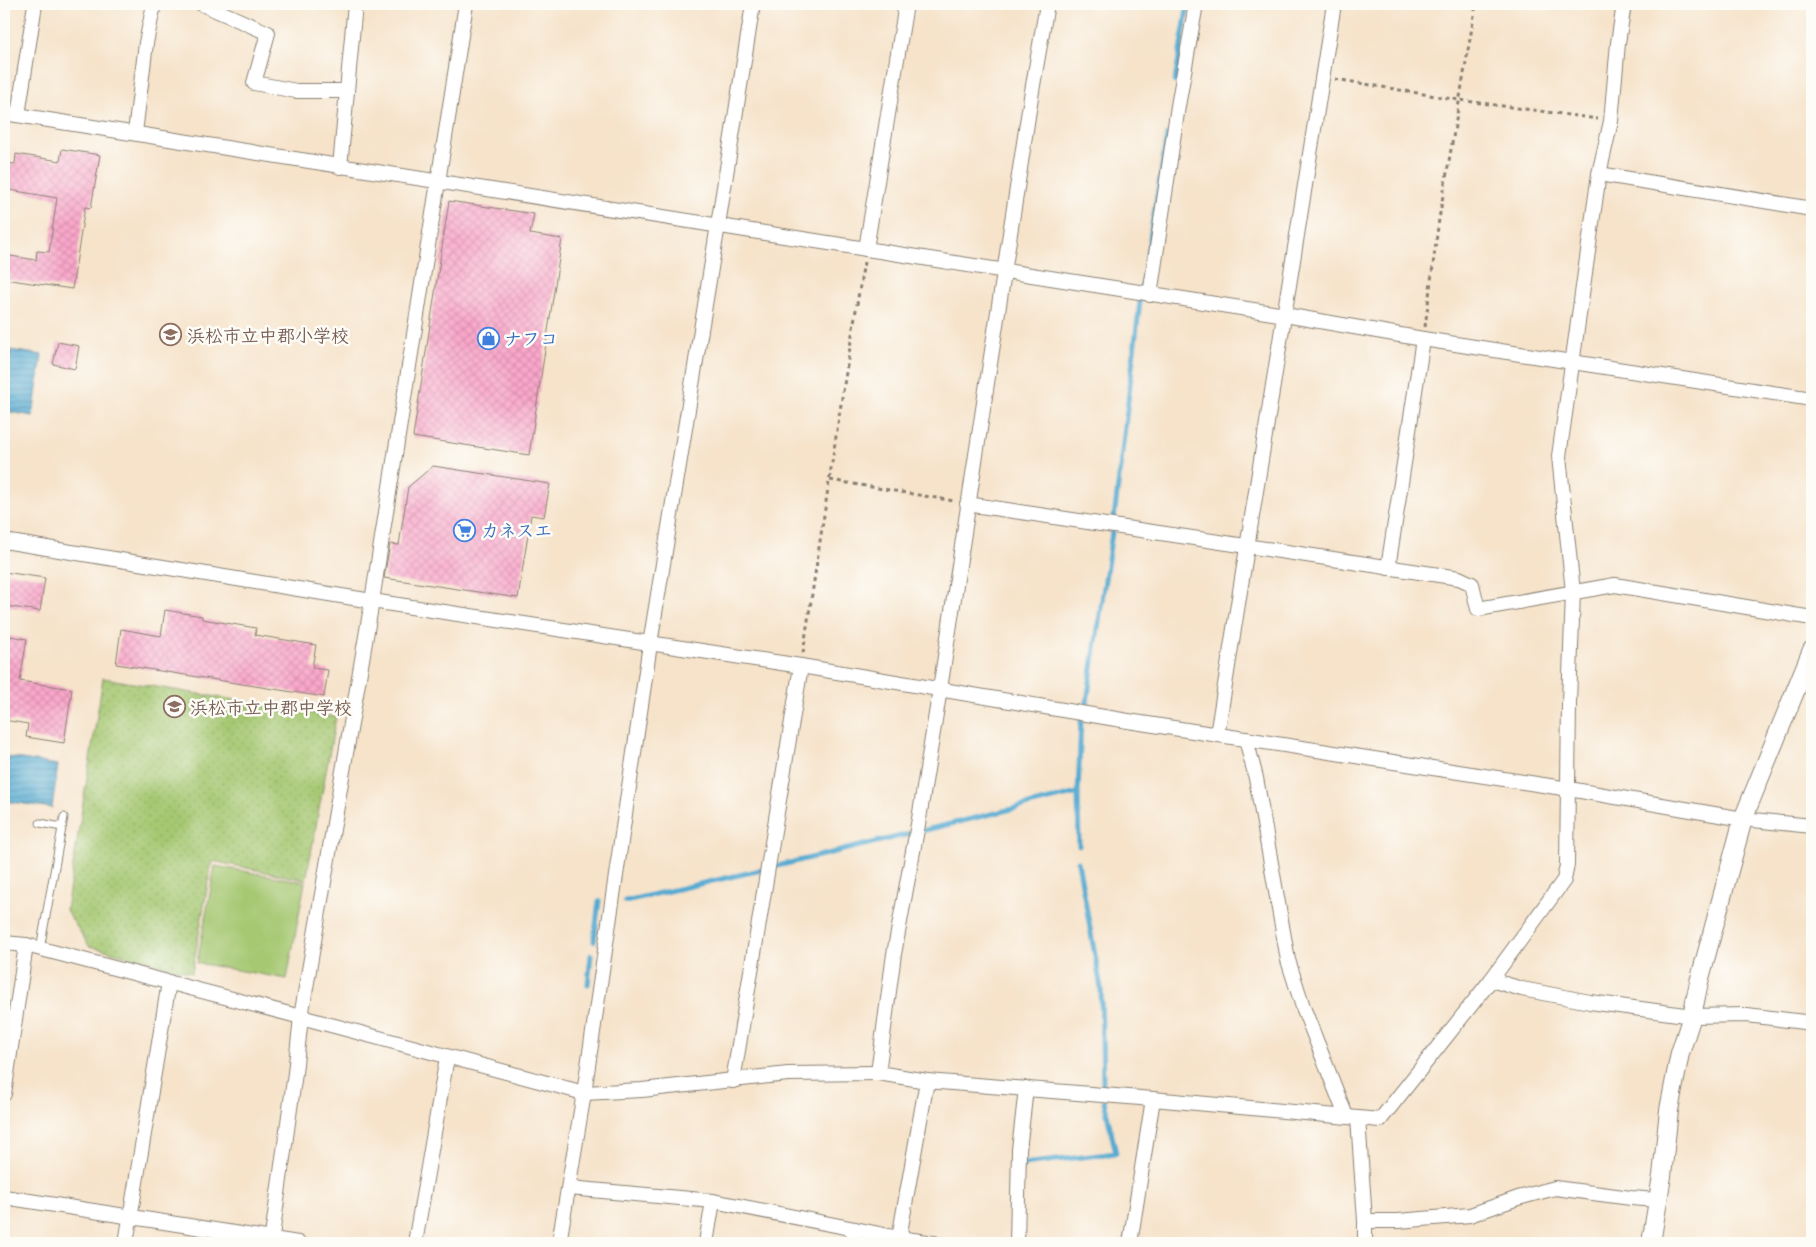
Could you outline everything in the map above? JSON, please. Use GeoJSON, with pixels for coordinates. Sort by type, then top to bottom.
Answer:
{"type":"FeatureCollection","features":[{"type":"Feature","properties":{"kind":"street"},"geometry":{"type":"LineString","coordinates":[[18,115],[35,4]]}},
{"type":"Feature","properties":{"kind":"street"},"geometry":{"type":"LineString","coordinates":[[135,134],[146,43],[154,4]]}},
{"type":"Feature","properties":{"kind":"street"},"geometry":{"type":"LineString","coordinates":[[202,4],[268,33],[254,83],[296,91],[347,91]]}},
{"type":"Feature","properties":{"kind":"street"},"geometry":{"type":"LineString","coordinates":[[340,167],[355,4]]}},
{"type":"Feature","properties":{"kind":"street"},"geometry":{"type":"LineString","coordinates":[[272,1241],[301,1017],[372,601],[466,4]]}},
{"type":"Feature","properties":{"kind":"street"},"geometry":{"type":"LineString","coordinates":[[559,1243],[584,1093],[650,644],[718,225],[749,4]]}},
{"type":"Feature","properties":{"kind":"street"},"geometry":{"type":"LineString","coordinates":[[866,249],[906,4]]}},
{"type":"Feature","properties":{"kind":"street"},"geometry":{"type":"LineString","coordinates":[[878,1073],[894,954],[919,819],[940,689],[967,504],[1047,4]]}},
{"type":"Feature","properties":{"kind":"street"},"geometry":{"type":"LineString","coordinates":[[1150,294],[1176,116],[1196,4]]}},
{"type":"Feature","properties":{"kind":"street"},"geometry":{"type":"LineString","coordinates":[[1217,735],[1334,4]]}},
{"type":"Feature","properties":{"kind":"street"},"geometry":{"type":"LineString","coordinates":[[4,943],[26,945],[584,1093],[642,1090],[788,1074],[878,1073],[927,1082],[1026,1088],[1380,1120],[1491,980],[1564,880],[1567,865],[1569,703],[1573,592],[1560,456],[1599,174],[1611,121],[1618,43],[1624,4]]}},
{"type":"Feature","properties":{"kind":"street"},"geometry":{"type":"LineString","coordinates":[[4,113],[1285,315],[1423,339],[1812,399]]}},
{"type":"Feature","properties":{"kind":"street"},"geometry":{"type":"LineString","coordinates":[[1599,174],[1812,208]]}},
{"type":"Feature","properties":{"kind":"street"},"geometry":{"type":"LineString","coordinates":[[1388,568],[1423,339]]}},
{"type":"Feature","properties":{"kind":"street"},"geometry":{"type":"LineString","coordinates":[[967,504],[1459,578],[1472,584],[1478,609],[1615,585],[1812,618]]}},
{"type":"Feature","properties":{"kind":"street"},"geometry":{"type":"LineString","coordinates":[[4,541],[372,601],[800,666],[1217,735],[1569,789],[1743,819],[1812,826]]}},
{"type":"Feature","properties":{"kind":"street"},"geometry":{"type":"LineString","coordinates":[[1651,1243],[1669,1110],[1680,1053],[1692,1016],[1699,982],[1743,819],[1812,650]]}},
{"type":"Feature","properties":{"kind":"street"},"geometry":{"type":"LineString","coordinates":[[733,1081],[800,666]]}},
{"type":"Feature","properties":{"kind":"street"},"geometry":{"type":"LineString","coordinates":[[1246,739],[1256,778],[1288,960],[1303,1007],[1352,1117],[1365,1221],[1365,1243]]}},
{"type":"Feature","properties":{"kind":"street"},"geometry":{"type":"LineString","coordinates":[[4,1094],[26,945]]}},
{"type":"Feature","properties":{"kind":"street"},"geometry":{"type":"LineString","coordinates":[[1491,980],[1522,990],[1692,1016],[1747,1015],[1812,1023]]}},
{"type":"Feature","properties":{"kind":"street"},"geometry":{"type":"LineString","coordinates":[[126,1243],[168,982]]}},
{"type":"Feature","properties":{"kind":"street"},"geometry":{"type":"LineString","coordinates":[[415,1243],[447,1058]]}},
{"type":"Feature","properties":{"kind":"street"},"geometry":{"type":"LineString","coordinates":[[899,1238],[927,1082]]}},
{"type":"Feature","properties":{"kind":"street"},"geometry":{"type":"LineString","coordinates":[[1017,1243],[1020,1150],[1026,1088]]}},
{"type":"Feature","properties":{"kind":"street"},"geometry":{"type":"LineString","coordinates":[[1130,1243],[1153,1099]]}},
{"type":"Feature","properties":{"kind":"street"},"geometry":{"type":"LineString","coordinates":[[569,1188],[713,1201],[853,1236],[899,1238],[934,1243]]}},
{"type":"Feature","properties":{"kind":"street"},"geometry":{"type":"LineString","coordinates":[[1365,1221],[1398,1221],[1470,1215],[1518,1198],[1556,1188],[1658,1200]]}},
{"type":"Feature","properties":{"kind":"street"},"geometry":{"type":"LineString","coordinates":[[4,1197],[272,1241],[298,1243]]}},
{"type":"Feature","properties":{"kind":"street"},"geometry":{"type":"LineString","coordinates":[[706,1243],[713,1201]]}},
{"type":"Feature","properties":{"kind":"lane"},"geometry":{"type":"LineString","coordinates":[[40,949],[64,817]]}},
{"type":"Feature","properties":{"kind":"lane"},"geometry":{"type":"LineString","coordinates":[[40,823],[62,827]]}},
{"type":"Feature","properties":{"kind":"path"},"geometry":{"type":"LineString","coordinates":[[1423,339],[1439,219],[1476,4]]}},
{"type":"Feature","properties":{"kind":"path"},"geometry":{"type":"LineString","coordinates":[[1322,77],[1459,100],[1611,121]]}},
{"type":"Feature","properties":{"kind":"path"},"geometry":{"type":"LineString","coordinates":[[800,666],[866,249]]}},
{"type":"Feature","properties":{"kind":"path"},"geometry":{"type":"LineString","coordinates":[[830,480],[967,504]]}},
{"type":"Feature","properties":{"kind":"green space"},"geometry":{"type":"Polygon","coordinates":[[[103,678],[336,717],[306,880],[212,861],[192,973],[89,946],[66,910],[103,678]]]}},
{"type":"Feature","properties":{"kind":"green space"},"geometry":{"type":"Polygon","coordinates":[[[215,866],[305,882],[287,979],[197,963],[215,866]]]}},
{"type":"Feature","properties":{"kind":"water"},"geometry":{"type":"Polygon","coordinates":[[[11,350],[42,355],[33,416],[4,411],[11,350]]]}},
{"type":"Feature","properties":{"kind":"water"},"geometry":{"type":"Polygon","coordinates":[[[4,756],[58,765],[52,808],[4,801],[4,756]]]}},
{"type":"Feature","properties":{"kind":"building"},"geometry":{"type":"Polygon","coordinates":[[[62,149],[100,155],[91,208],[85,207],[72,289],[4,279],[4,255],[36,260],[37,251],[49,252],[57,198],[4,189],[4,163],[15,164],[16,154],[60,161],[62,149]]]}},
{"type":"Feature","properties":{"kind":"building","name":"ナフコ"},"geometry":{"type":"Polygon","coordinates":[[[449,201],[534,214],[530,234],[562,239],[529,455],[413,437],[449,201]]]}},
{"type":"Feature","properties":{"kind":"building"},"geometry":{"type":"Polygon","coordinates":[[[58,342],[79,346],[75,369],[53,364],[58,342]]]}},
{"type":"Feature","properties":{"kind":"building","name":"カネスエ"},"geometry":{"type":"Polygon","coordinates":[[[433,466],[550,484],[544,517],[531,515],[518,598],[384,578],[390,544],[399,545],[408,487],[433,466]]]}},
{"type":"Feature","properties":{"kind":"building"},"geometry":{"type":"Polygon","coordinates":[[[4,572],[45,578],[40,611],[4,606],[4,572]]]}},
{"type":"Feature","properties":{"kind":"building"},"geometry":{"type":"Polygon","coordinates":[[[165,610],[202,616],[202,619],[256,628],[255,635],[316,645],[312,668],[328,670],[324,697],[116,664],[121,629],[161,636],[165,610]]]}},
{"type":"Feature","properties":{"kind":"building"},"geometry":{"type":"Polygon","coordinates":[[[4,635],[27,639],[20,681],[72,689],[64,743],[26,737],[28,724],[4,720],[4,635]]]}},
{"type":"Feature","properties":{"kind":"waterway"},"geometry":{"type":"LineString","coordinates":[[1175,82],[1188,4]]}},
{"type":"Feature","properties":{"kind":"waterway"},"geometry":{"type":"LineString","coordinates":[[1142,287],[1167,135]]}},
{"type":"Feature","properties":{"kind":"waterway"},"geometry":{"type":"LineString","coordinates":[[1087,702],[1114,519],[1140,301]]}},
{"type":"Feature","properties":{"kind":"waterway"},"geometry":{"type":"LineString","coordinates":[[1079,846],[1078,793],[1081,721]]}},
{"type":"Feature","properties":{"kind":"waterway"},"geometry":{"type":"LineString","coordinates":[[625,901],[1078,793]]}},
{"type":"Feature","properties":{"kind":"waterway"},"geometry":{"type":"LineString","coordinates":[[1078,862],[1101,988],[1103,1084]]}},
{"type":"Feature","properties":{"kind":"waterway"},"geometry":{"type":"LineString","coordinates":[[594,941],[599,901]]}},
{"type":"Feature","properties":{"kind":"waterway"},"geometry":{"type":"LineString","coordinates":[[588,984],[591,955]]}},
{"type":"Feature","properties":{"kind":"waterway"},"geometry":{"type":"LineString","coordinates":[[1023,1166],[1023,1164],[1116,1153],[1104,1101]]}},
{"type":"Feature","properties":{"kind":"place","name":"浜松市立中郡小学校"},"geometry":{"type":"Point","coordinates":[171,335]}},
{"type":"Feature","properties":{"kind":"place","name":"ナフコ"},"geometry":{"type":"Point","coordinates":[488,338]}},
{"type":"Feature","properties":{"kind":"place","name":"カネスエ"},"geometry":{"type":"Point","coordinates":[465,530]}},
{"type":"Feature","properties":{"kind":"place","name":"浜松市立中郡中学校"},"geometry":{"type":"Point","coordinates":[174,707]}}]}
